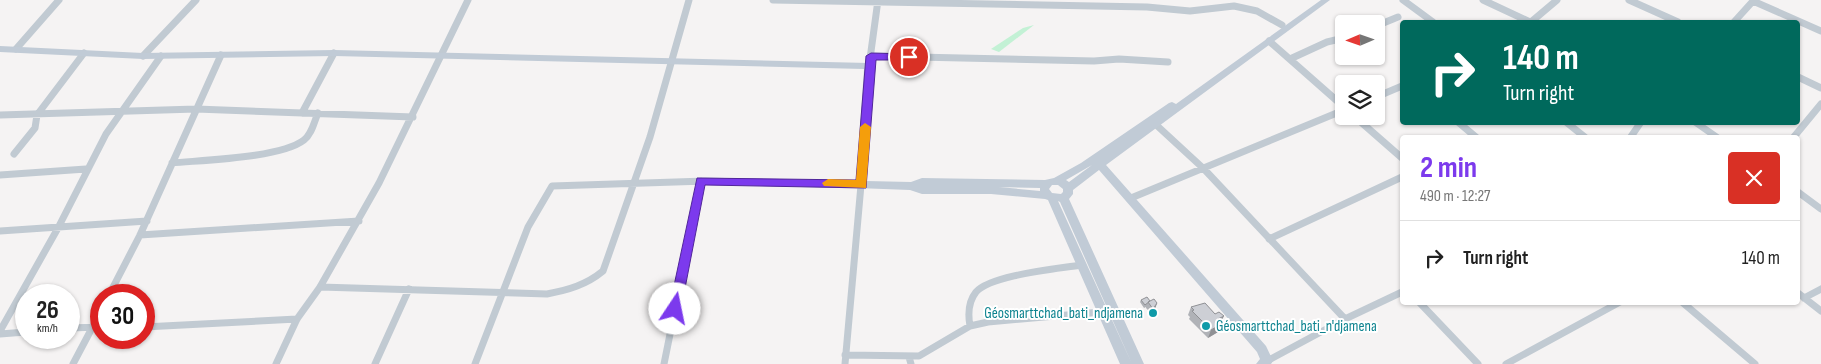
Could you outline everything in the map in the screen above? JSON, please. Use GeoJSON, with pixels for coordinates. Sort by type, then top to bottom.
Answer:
{"type":"FeatureCollection","features":[{"type":"Feature","properties":{"kind":"street"},"geometry":{"type":"LineString","coordinates":[[16,49],[59,0]]}},
{"type":"Feature","properties":{"kind":"street"},"geometry":{"type":"LineString","coordinates":[[143,56],[161,37],[182,20],[196,0]]}},
{"type":"Feature","properties":{"kind":"street"},"geometry":{"type":"LineString","coordinates":[[276,364],[297,319],[320,287],[359,221],[413,117],[468,0]]}},
{"type":"Feature","properties":{"kind":"street"},"geometry":{"type":"LineString","coordinates":[[320,287],[547,294],[577,288],[592,282],[603,271],[637,181],[674,61],[689,0]]}},
{"type":"Feature","properties":{"kind":"street"},"geometry":{"type":"LineString","coordinates":[[773,0],[1147,7],[1190,11],[1234,6],[1257,12],[1282,25]]}},
{"type":"Feature","properties":{"kind":"street"},"geometry":{"type":"LineString","coordinates":[[475,364],[528,227],[552,186],[575,183],[701,180],[911,186],[922,190],[1055,191],[1101,166],[1153,122],[1316,0]]}},
{"type":"Feature","properties":{"kind":"street"},"geometry":{"type":"LineString","coordinates":[[1055,191],[1084,166],[1153,122],[1326,0]]}},
{"type":"Feature","properties":{"kind":"street"},"geometry":{"type":"LineString","coordinates":[[1403,0],[1430,20]]}},
{"type":"Feature","properties":{"kind":"street"},"geometry":{"type":"LineString","coordinates":[[1483,0],[1527,20]]}},
{"type":"Feature","properties":{"kind":"street"},"geometry":{"type":"LineString","coordinates":[[1533,20],[1557,0]]}},
{"type":"Feature","properties":{"kind":"street"},"geometry":{"type":"LineString","coordinates":[[1629,0],[1674,20]]}},
{"type":"Feature","properties":{"kind":"street"},"geometry":{"type":"LineString","coordinates":[[878,1],[870,61],[862,185],[845,360],[910,360],[931,351],[970,326],[988,322],[1101,312]]}},
{"type":"Feature","properties":{"kind":"street"},"geometry":{"type":"LineString","coordinates":[[1736,20],[1753,1],[1796,20]]}},
{"type":"Feature","properties":{"kind":"street"},"geometry":{"type":"LineString","coordinates":[[1385,22],[1398,17]]}},
{"type":"Feature","properties":{"kind":"street"},"geometry":{"type":"LineString","coordinates":[[1800,22],[1821,31]]}},
{"type":"Feature","properties":{"kind":"street"},"geometry":{"type":"LineString","coordinates":[[1290,59],[1335,40]]}},
{"type":"Feature","properties":{"kind":"street"},"geometry":{"type":"LineString","coordinates":[[1269,41],[1335,101]]}},
{"type":"Feature","properties":{"kind":"street"},"geometry":{"type":"LineString","coordinates":[[0,49],[143,56],[334,53],[674,61],[1087,61],[1104,58],[1168,62]]}},
{"type":"Feature","properties":{"kind":"street"},"geometry":{"type":"LineString","coordinates":[[14,154],[35,128],[37,114],[84,52]]}},
{"type":"Feature","properties":{"kind":"street"},"geometry":{"type":"LineString","coordinates":[[302,113],[334,53]]}},
{"type":"Feature","properties":{"kind":"street"},"geometry":{"type":"LineString","coordinates":[[115,284],[147,221],[220,55]]}},
{"type":"Feature","properties":{"kind":"street"},"geometry":{"type":"LineString","coordinates":[[0,333],[58,228],[86,169],[106,134],[161,56]]}},
{"type":"Feature","properties":{"kind":"street"},"geometry":{"type":"LineString","coordinates":[[1800,78],[1821,88]]}},
{"type":"Feature","properties":{"kind":"street"},"geometry":{"type":"LineString","coordinates":[[1385,93],[1400,87]]}},
{"type":"Feature","properties":{"kind":"street"},"geometry":{"type":"LineString","coordinates":[[1795,135],[1821,104]]}},
{"type":"Feature","properties":{"kind":"street"},"geometry":{"type":"LineString","coordinates":[[0,116],[196,109],[413,117]]}},
{"type":"Feature","properties":{"kind":"street"},"geometry":{"type":"LineString","coordinates":[[172,163],[251,154],[298,144],[308,136],[318,113]]}},
{"type":"Feature","properties":{"kind":"street"},"geometry":{"type":"LineString","coordinates":[[1131,198],[1335,113]]}},
{"type":"Feature","properties":{"kind":"street"},"geometry":{"type":"LineString","coordinates":[[1153,122],[1204,169],[1345,319]]}},
{"type":"Feature","properties":{"kind":"street"},"geometry":{"type":"LineString","coordinates":[[1364,125],[1400,156]]}},
{"type":"Feature","properties":{"kind":"street"},"geometry":{"type":"LineString","coordinates":[[1462,125],[1473,135]]}},
{"type":"Feature","properties":{"kind":"street"},"geometry":{"type":"LineString","coordinates":[[1570,125],[1582,135]]}},
{"type":"Feature","properties":{"kind":"street"},"geometry":{"type":"LineString","coordinates":[[1700,125],[1714,135]]}},
{"type":"Feature","properties":{"kind":"street"},"geometry":{"type":"LineString","coordinates":[[1101,166],[1262,349],[1265,363],[1345,319],[1400,293]]}},
{"type":"Feature","properties":{"kind":"street"},"geometry":{"type":"LineString","coordinates":[[0,175],[86,169]]}},
{"type":"Feature","properties":{"kind":"street"},"geometry":{"type":"LineString","coordinates":[[1269,239],[1400,178]]}},
{"type":"Feature","properties":{"kind":"street"},"geometry":{"type":"LineString","coordinates":[[664,364],[701,180]]}},
{"type":"Feature","properties":{"kind":"street"},"geometry":{"type":"LineString","coordinates":[[1055,191],[1081,265],[1126,364]]}},
{"type":"Feature","properties":{"kind":"street"},"geometry":{"type":"LineString","coordinates":[[1055,191],[1138,364]]}},
{"type":"Feature","properties":{"kind":"street"},"geometry":{"type":"LineString","coordinates":[[1800,193],[1821,209]]}},
{"type":"Feature","properties":{"kind":"street"},"geometry":{"type":"LineString","coordinates":[[0,231],[147,221]]}},
{"type":"Feature","properties":{"kind":"street"},"geometry":{"type":"LineString","coordinates":[[140,235],[359,221]]}},
{"type":"Feature","properties":{"kind":"street"},"geometry":{"type":"LineString","coordinates":[[970,326],[967,315],[978,290],[993,282],[1081,265]]}},
{"type":"Feature","properties":{"kind":"street"},"geometry":{"type":"LineString","coordinates":[[375,364],[409,289]]}},
{"type":"Feature","properties":{"kind":"street"},"geometry":{"type":"LineString","coordinates":[[1801,296],[1821,289]]}},
{"type":"Feature","properties":{"kind":"street"},"geometry":{"type":"LineString","coordinates":[[1801,296],[1821,311]]}},
{"type":"Feature","properties":{"kind":"street"},"geometry":{"type":"LineString","coordinates":[[1422,305],[1478,364]]}},
{"type":"Feature","properties":{"kind":"street"},"geometry":{"type":"LineString","coordinates":[[1506,364],[1614,305]]}},
{"type":"Feature","properties":{"kind":"street"},"geometry":{"type":"LineString","coordinates":[[1685,305],[1754,364]]}},
{"type":"Feature","properties":{"kind":"street"},"geometry":{"type":"LineString","coordinates":[[155,326],[297,319]]}},
{"type":"Feature","properties":{"kind":"street"},"geometry":{"type":"LineString","coordinates":[[0,333],[15,332]]}},
{"type":"Feature","properties":{"kind":"street"},"geometry":{"type":"LineString","coordinates":[[74,364],[90,338]]}},
{"type":"Feature","properties":{"kind":"green space"},"geometry":{"type":"Polygon","coordinates":[[[1034,25],[999,52],[991,49],[1023,28],[1034,25]]]}},
{"type":"Feature","properties":{"kind":"building"},"geometry":{"type":"Polygon","coordinates":[[[1147,297],[1150,301],[1145,305],[1141,300],[1147,297]]]}},
{"type":"Feature","properties":{"kind":"building"},"geometry":{"type":"Polygon","coordinates":[[[1154,299],[1157,303],[1153,309],[1148,302],[1154,299]]]}},
{"type":"Feature","properties":{"kind":"building"},"geometry":{"type":"Polygon","coordinates":[[[1205,303],[1215,314],[1219,312],[1224,316],[1218,319],[1221,324],[1211,330],[1192,311],[1194,310],[1191,307],[1205,303]]]}},
{"type":"Feature","properties":{"kind":"slow traffic"},"geometry":{"type":"LineString","coordinates":[[828,183],[862,185],[865,127]]}},
{"type":"Feature","properties":{"kind":"place","name":"Géosmarttchad_bati_ndjamena"},"geometry":{"type":"Point","coordinates":[1153,313]}},
{"type":"Feature","properties":{"kind":"place","name":"Géosmarttchad_bati_n'djamena"},"geometry":{"type":"Point","coordinates":[1206,326]}},
{"type":"Feature","properties":{"kind":"route"},"geometry":{"type":"LineString","coordinates":[[675,309],[701,180],[862,185],[871,56],[909,57]]}}]}
